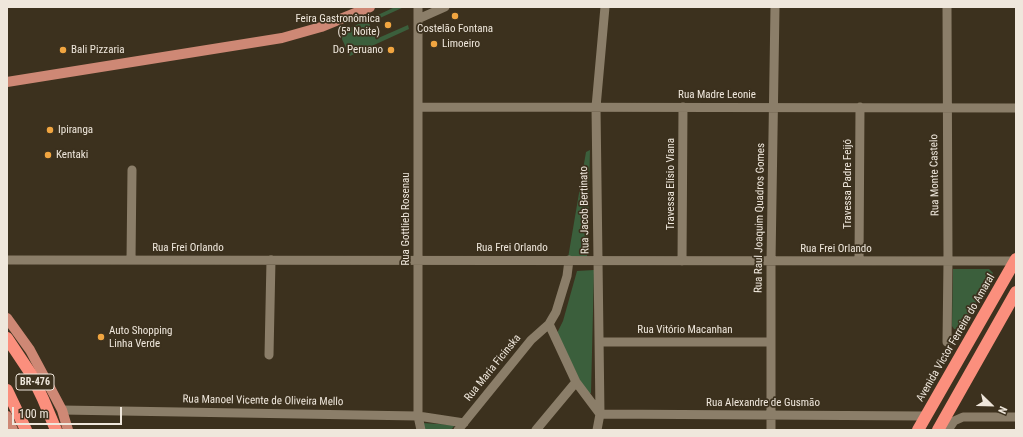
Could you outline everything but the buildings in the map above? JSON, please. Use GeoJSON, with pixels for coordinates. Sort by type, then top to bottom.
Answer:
{"type":"FeatureCollection","features":[{"type":"Feature","properties":{"kind":"highway","name":"Avenida Victor Ferreira do Amaral"},"geometry":{"type":"LineString","coordinates":[[918,430],[1016,260]]}},
{"type":"Feature","properties":{"kind":"highway"},"geometry":{"type":"LineString","coordinates":[[938,430],[1016,292]]}},
{"type":"Feature","properties":{"kind":"highway","name":"BR-476"},"geometry":{"type":"LineString","coordinates":[[7,338],[31,374],[56,430]]}},
{"type":"Feature","properties":{"kind":"highway","name":"BR-476"},"geometry":{"type":"LineString","coordinates":[[7,390],[26,430]]}},
{"type":"Feature","properties":{"kind":"main road"},"geometry":{"type":"LineString","coordinates":[[7,82],[262,42],[314,29],[354,11],[370,7]]}},
{"type":"Feature","properties":{"kind":"main road"},"geometry":{"type":"LineString","coordinates":[[7,318],[30,350],[62,410],[68,430]]}},
{"type":"Feature","properties":{"kind":"main road"},"geometry":{"type":"LineString","coordinates":[[7,416],[13,430]]}},
{"type":"Feature","properties":{"kind":"street","name":"Rua Gottlieb Rosenau"},"geometry":{"type":"LineString","coordinates":[[418,7],[418,416],[421,430]]}},
{"type":"Feature","properties":{"kind":"street"},"geometry":{"type":"LineString","coordinates":[[418,19],[445,7]]}},
{"type":"Feature","properties":{"kind":"street","name":"Rua Jacob Bertinato"},"geometry":{"type":"LineString","coordinates":[[597,430],[600,414],[596,107],[605,7]]}},
{"type":"Feature","properties":{"kind":"street","name":"Rua Raul Joaquim Quadros Gomes"},"geometry":{"type":"LineString","coordinates":[[771,430],[771,261],[775,7]]}},
{"type":"Feature","properties":{"kind":"street","name":"Rua Monte Castelo"},"geometry":{"type":"LineString","coordinates":[[946,342],[948,261],[947,7]]}},
{"type":"Feature","properties":{"kind":"street","name":"Rua Madre Leonie"},"geometry":{"type":"LineString","coordinates":[[418,107],[1016,108]]}},
{"type":"Feature","properties":{"kind":"street","name":"Travessa Elísio Viana"},"geometry":{"type":"LineString","coordinates":[[682,260],[683,107]]}},
{"type":"Feature","properties":{"kind":"street","name":"Travessa Padre Feijó"},"geometry":{"type":"LineString","coordinates":[[859,261],[860,107]]}},
{"type":"Feature","properties":{"kind":"street"},"geometry":{"type":"LineString","coordinates":[[131,260],[132,170]]}},
{"type":"Feature","properties":{"kind":"street","name":"Rua Frei Orlando"},"geometry":{"type":"LineString","coordinates":[[7,260],[1016,260]]}},
{"type":"Feature","properties":{"kind":"street"},"geometry":{"type":"LineString","coordinates":[[269,355],[271,260]]}},
{"type":"Feature","properties":{"kind":"street"},"geometry":{"type":"LineString","coordinates":[[569,260],[567,276],[556,312],[549,324],[576,382],[600,414]]}},
{"type":"Feature","properties":{"kind":"street","name":"Rua Maria Ficinska"},"geometry":{"type":"LineString","coordinates":[[461,426],[531,340],[549,324]]}},
{"type":"Feature","properties":{"kind":"street","name":"Rua Vitório Macanhan"},"geometry":{"type":"LineString","coordinates":[[599,342],[771,342]]}},
{"type":"Feature","properties":{"kind":"street"},"geometry":{"type":"LineString","coordinates":[[536,430],[576,382]]}},
{"type":"Feature","properties":{"kind":"street","name":"Rua Manoel Vicente de Oliveira Mello"},"geometry":{"type":"LineString","coordinates":[[62,410],[418,416],[461,426]]}},
{"type":"Feature","properties":{"kind":"street","name":"Rua Alexandre de Gusmão"},"geometry":{"type":"LineString","coordinates":[[600,414],[926,416]]}},
{"type":"Feature","properties":{"kind":"street"},"geometry":{"type":"LineString","coordinates":[[949,427],[954,421],[963,418],[1016,417]]}},
{"type":"Feature","properties":{"kind":"green space"},"geometry":{"type":"Polygon","coordinates":[[[395,7],[404,7],[369,23],[376,39],[408,25],[409,29],[350,56],[339,33],[395,7]]]}},
{"type":"Feature","properties":{"kind":"green space"},"geometry":{"type":"Polygon","coordinates":[[[590,150],[587,258],[568,258],[586,152],[590,150]]]}},
{"type":"Feature","properties":{"kind":"green space"},"geometry":{"type":"Polygon","coordinates":[[[953,269],[989,269],[993,273],[961,329],[959,330],[954,329],[952,326],[953,269]]]}},
{"type":"Feature","properties":{"kind":"green space"},"geometry":{"type":"Polygon","coordinates":[[[594,270],[591,393],[587,395],[557,333],[563,321],[577,271],[594,270]]]}},
{"type":"Feature","properties":{"kind":"green space"},"geometry":{"type":"Polygon","coordinates":[[[422,423],[455,425],[451,430],[424,430],[422,423]]]}},
{"type":"Feature","properties":{"kind":"place","name":"Costelão Fontana"},"geometry":{"type":"Point","coordinates":[455,16]}},
{"type":"Feature","properties":{"kind":"place","name":"Feira Gastronômica (5ª Noite)"},"geometry":{"type":"Point","coordinates":[388,25]}},
{"type":"Feature","properties":{"kind":"place","name":"Limoeiro"},"geometry":{"type":"Point","coordinates":[434,44]}},
{"type":"Feature","properties":{"kind":"place","name":"Bali Pizzaria"},"geometry":{"type":"Point","coordinates":[63,50]}},
{"type":"Feature","properties":{"kind":"place","name":"Do Peruano"},"geometry":{"type":"Point","coordinates":[391,50]}},
{"type":"Feature","properties":{"kind":"place","name":"Ipiranga"},"geometry":{"type":"Point","coordinates":[50,130]}},
{"type":"Feature","properties":{"kind":"place","name":"Kentaki"},"geometry":{"type":"Point","coordinates":[48,155]}},
{"type":"Feature","properties":{"kind":"place","name":"Auto Shopping Linha Verde"},"geometry":{"type":"Point","coordinates":[101,337]}}]}
